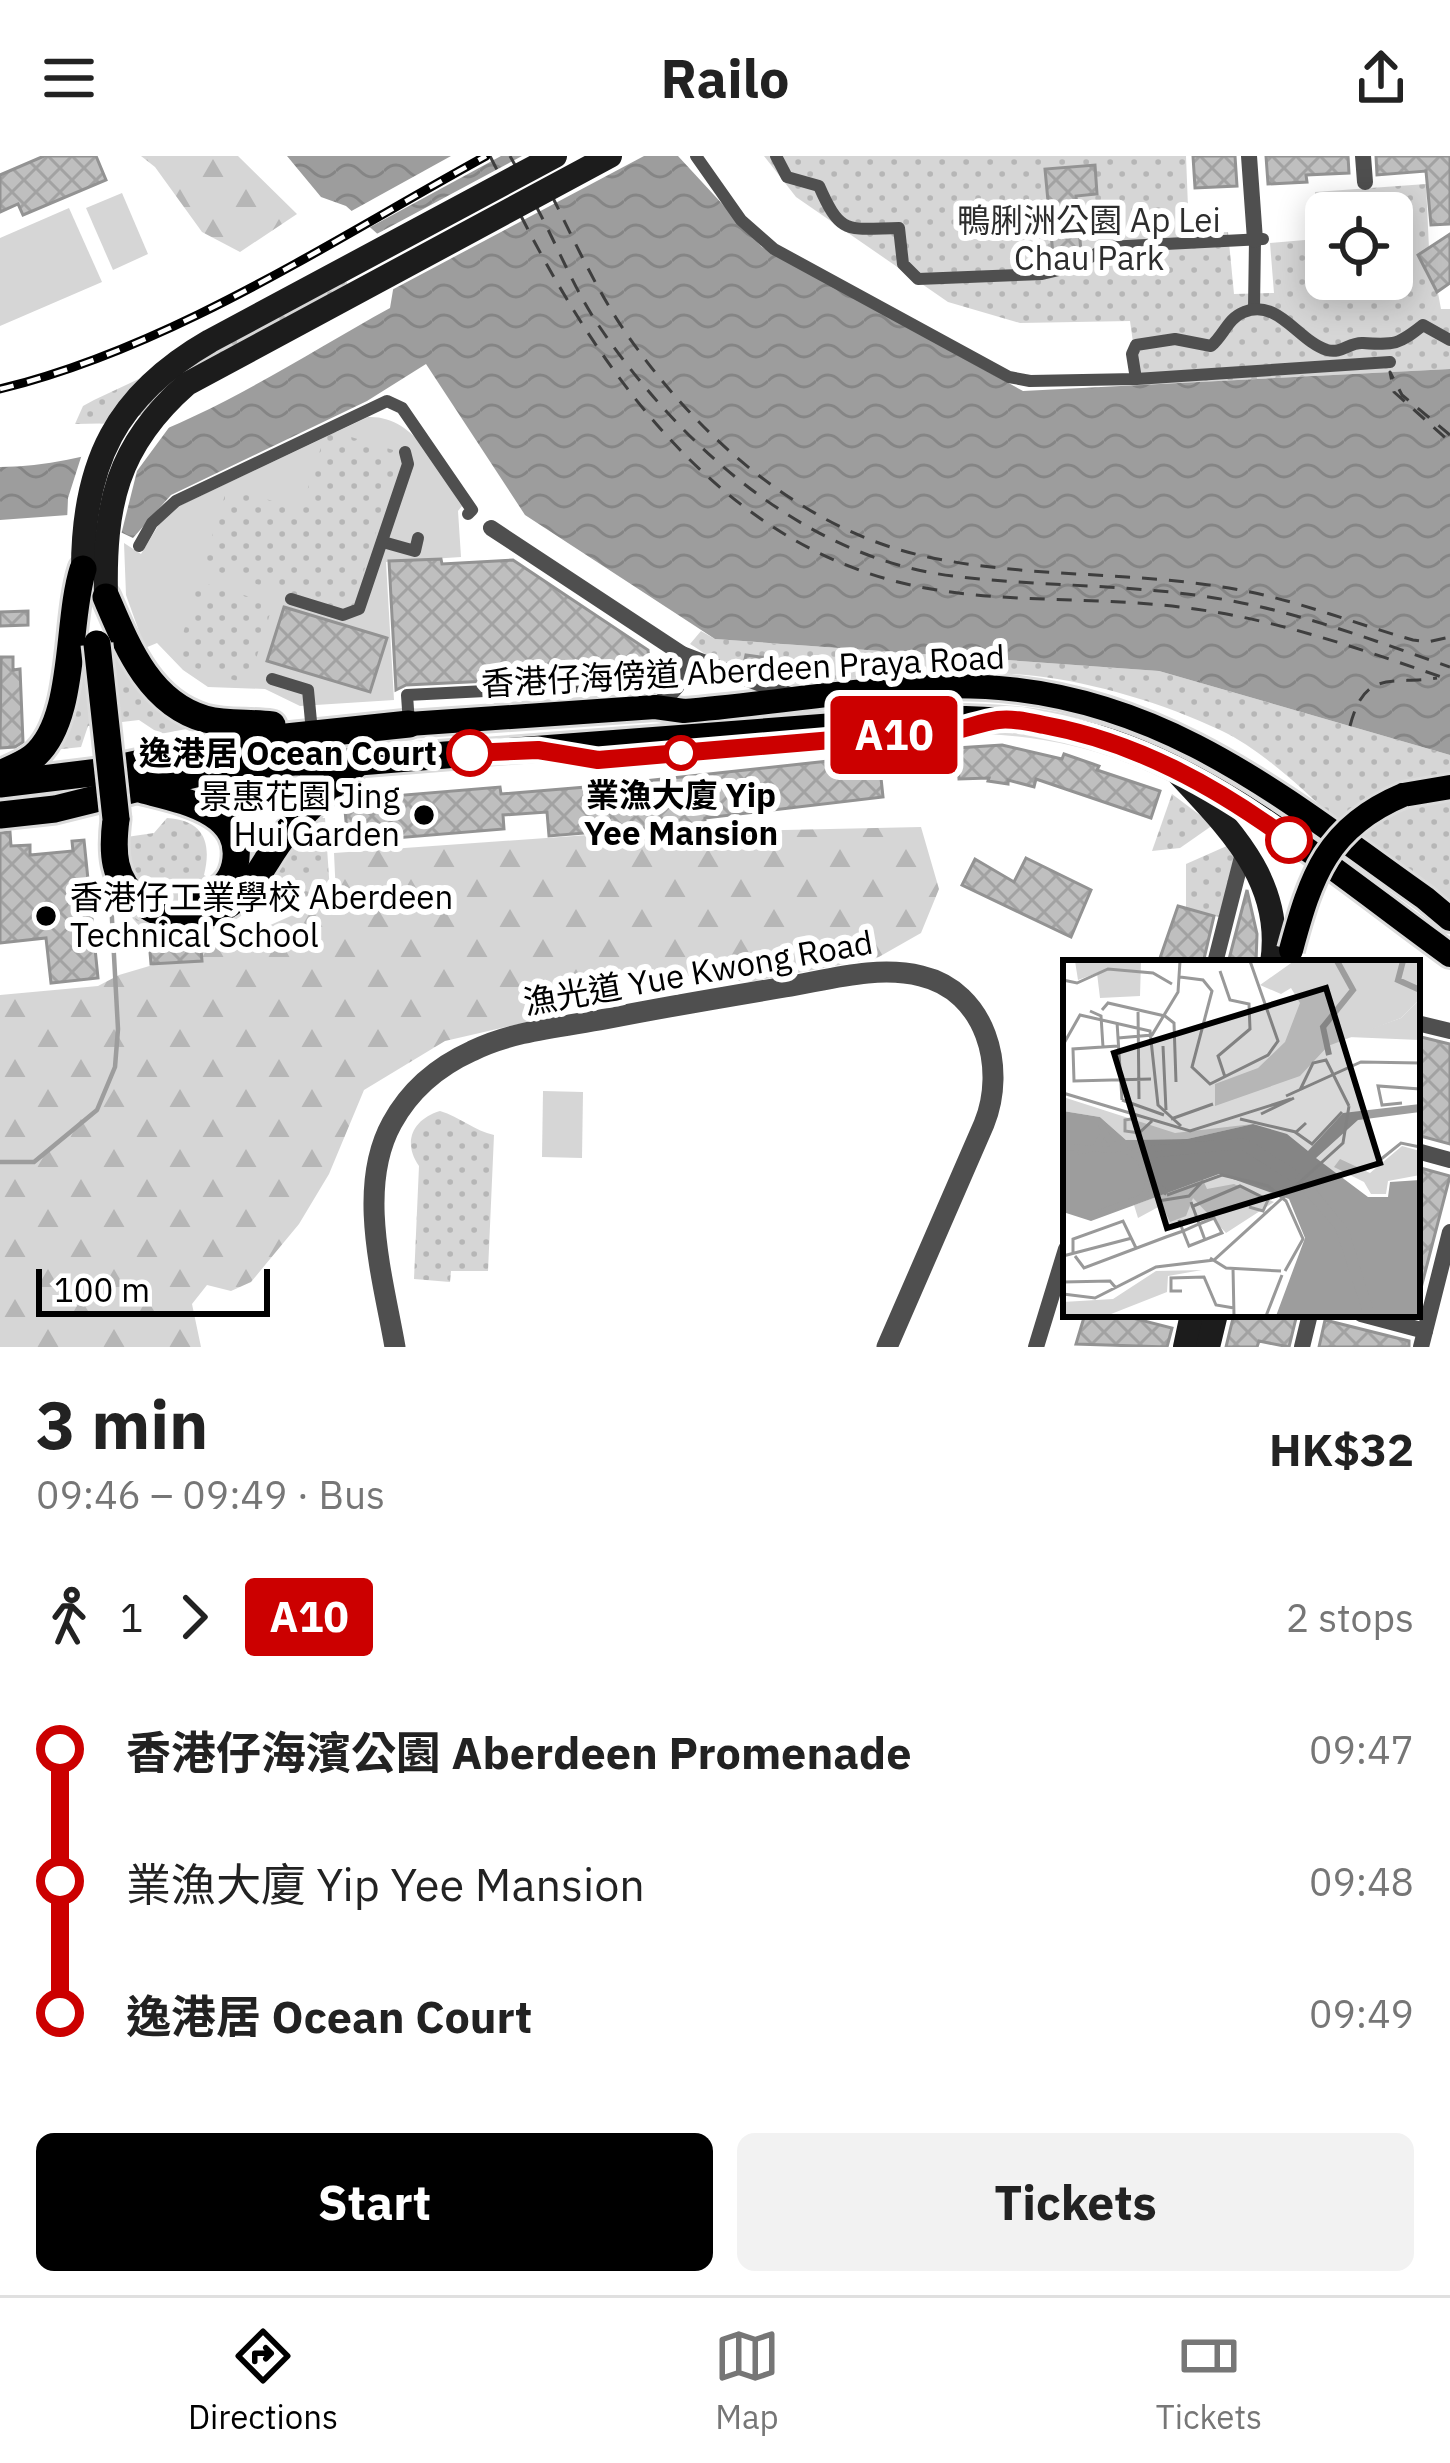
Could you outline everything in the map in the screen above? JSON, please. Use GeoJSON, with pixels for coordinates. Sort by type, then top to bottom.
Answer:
{"type":"FeatureCollection","features":[{"type":"Feature","properties":{"kind":"highway"},"geometry":{"type":"LineString","coordinates":[[83,569],[143,673],[181,708],[206,720],[312,732]]}},
{"type":"Feature","properties":{"kind":"highway"},"geometry":{"type":"LineString","coordinates":[[0,774],[32,758],[50,738],[59,717],[74,597],[83,569]]}},
{"type":"Feature","properties":{"kind":"highway"},"geometry":{"type":"LineString","coordinates":[[102,605],[116,819],[135,869],[160,893],[195,901],[234,888],[314,800],[359,762]]}},
{"type":"Feature","properties":{"kind":"highway","name":"香港仔海傍道 Aberdeen Praya Road"},"geometry":{"type":"LineString","coordinates":[[0,784],[59,779],[210,747],[312,732],[409,724]]}},
{"type":"Feature","properties":{"kind":"highway","name":"香港仔海傍道 Aberdeen Praya Road"},"geometry":{"type":"LineString","coordinates":[[0,814],[55,809],[212,770],[458,754]]}},
{"type":"Feature","properties":{"kind":"highway"},"geometry":{"type":"LineString","coordinates":[[143,790],[202,807],[222,820],[234,841],[234,888]]}},
{"type":"Feature","properties":{"kind":"main road"},"geometry":{"type":"LineString","coordinates":[[83,569],[83,514],[100,456],[123,417],[165,371],[210,341],[555,156]]}},
{"type":"Feature","properties":{"kind":"main road"},"geometry":{"type":"LineString","coordinates":[[102,605],[110,506],[120,474],[143,430],[187,383],[610,156]]}},
{"type":"Feature","properties":{"kind":"main road","name":"香港仔海傍道 Aberdeen Praya Road"},"geometry":{"type":"LineString","coordinates":[[409,724],[651,695],[684,711],[798,698],[982,687],[1078,700],[1127,714],[1223,758],[1450,920]]}},
{"type":"Feature","properties":{"kind":"main road","name":"香港仔海傍道 Aberdeen Praya Road"},"geometry":{"type":"LineString","coordinates":[[458,754],[899,720],[1000,719],[1102,739],[1173,768],[1274,829],[1450,955]]}},
{"type":"Feature","properties":{"kind":"main road"},"geometry":{"type":"LineString","coordinates":[[1173,768],[1226,822],[1258,869],[1290,958]]}},
{"type":"Feature","properties":{"kind":"main road"},"geometry":{"type":"LineString","coordinates":[[1290,958],[1308,891],[1335,842],[1363,814],[1450,787]]}},
{"type":"Feature","properties":{"kind":"main road"},"geometry":{"type":"LineString","coordinates":[[1405,800],[1450,798]]}},
{"type":"Feature","properties":{"kind":"main road"},"geometry":{"type":"LineString","coordinates":[[1425,898],[1450,908]]}},
{"type":"Feature","properties":{"kind":"main road"},"geometry":{"type":"LineString","coordinates":[[1185,1347],[1195,1317]]}},
{"type":"Feature","properties":{"kind":"main road"},"geometry":{"type":"LineString","coordinates":[[1197,1317],[1208,1347]]}},
{"type":"Feature","properties":{"kind":"street"},"geometry":{"type":"LineString","coordinates":[[695,156],[741,220],[774,249],[1009,377],[1030,381],[1136,379],[1390,362]]}},
{"type":"Feature","properties":{"kind":"street"},"geometry":{"type":"LineString","coordinates":[[776,156],[787,177],[819,186],[831,216],[840,224],[899,228],[903,264],[918,279],[1063,270],[1107,247],[1259,240]]}},
{"type":"Feature","properties":{"kind":"street"},"geometry":{"type":"LineString","coordinates":[[1250,156],[1259,240],[1254,308]]}},
{"type":"Feature","properties":{"kind":"street"},"geometry":{"type":"LineString","coordinates":[[1363,156],[1365,182]]}},
{"type":"Feature","properties":{"kind":"street"},"geometry":{"type":"LineString","coordinates":[[1136,379],[1132,354],[1139,343],[1175,339],[1211,346],[1236,315],[1254,308],[1278,315],[1325,349],[1342,351],[1360,342],[1395,344],[1423,326],[1450,340]]}},
{"type":"Feature","properties":{"kind":"street"},"geometry":{"type":"LineString","coordinates":[[1370,363],[1372,344]]}},
{"type":"Feature","properties":{"kind":"street"},"geometry":{"type":"LineString","coordinates":[[1315,367],[1325,349]]}},
{"type":"Feature","properties":{"kind":"street"},"geometry":{"type":"LineString","coordinates":[[139,546],[152,523],[176,501],[387,401],[402,408],[470,512]]}},
{"type":"Feature","properties":{"kind":"street"},"geometry":{"type":"LineString","coordinates":[[291,598],[344,615],[355,613],[408,464],[405,452]]}},
{"type":"Feature","properties":{"kind":"street"},"geometry":{"type":"LineString","coordinates":[[491,528],[682,654],[798,698]]}},
{"type":"Feature","properties":{"kind":"street"},"geometry":{"type":"LineString","coordinates":[[383,542],[415,551],[418,538]]}},
{"type":"Feature","properties":{"kind":"street"},"geometry":{"type":"LineString","coordinates":[[651,695],[680,684],[682,654]]}},
{"type":"Feature","properties":{"kind":"street"},"geometry":{"type":"LineString","coordinates":[[272,680],[308,690],[312,732]]}},
{"type":"Feature","properties":{"kind":"street","name":"香港仔海傍道 Aberdeen Praya Road"},"geometry":{"type":"LineString","coordinates":[[409,724],[407,695],[651,695]]}},
{"type":"Feature","properties":{"kind":"street"},"geometry":{"type":"LineString","coordinates":[[1216,960],[1244,849]]}},
{"type":"Feature","properties":{"kind":"street","name":"漁光道 Yue Kwong Road"},"geometry":{"type":"LineString","coordinates":[[395,1347],[376,1209],[377,1160],[400,1109],[436,1072],[480,1047],[532,1033],[892,972],[935,980],[967,1004],[991,1048],[994,1087],[984,1124],[886,1347]]}},
{"type":"Feature","properties":{"kind":"street"},"geometry":{"type":"LineString","coordinates":[[1420,1024],[1450,1031]]}},
{"type":"Feature","properties":{"kind":"street"},"geometry":{"type":"LineString","coordinates":[[1420,1152],[1450,1160]]}},
{"type":"Feature","properties":{"kind":"street"},"geometry":{"type":"LineString","coordinates":[[1368,1317],[1423,1339],[1450,1232]]}},
{"type":"Feature","properties":{"kind":"street"},"geometry":{"type":"LineString","coordinates":[[1036,1347],[1057,1287]]}},
{"type":"Feature","properties":{"kind":"street"},"geometry":{"type":"LineString","coordinates":[[1302,1347],[1309,1317]]}},
{"type":"Feature","properties":{"kind":"green space"},"geometry":{"type":"Polygon","coordinates":[[[141,156],[238,156],[297,214],[240,252],[202,232],[155,167],[141,156]]]}},
{"type":"Feature","properties":{"kind":"green space","name":"鴨脷洲公園 Ap Lei Chau Park"},"geometry":{"type":"Polygon","coordinates":[[[764,156],[1186,156],[1189,233],[1228,232],[1234,294],[1274,293],[1270,243],[1305,240],[1305,300],[1413,300],[1413,192],[1315,192],[1426,184],[1429,249],[1419,256],[1441,309],[1450,309],[1450,369],[1139,385],[1130,321],[1020,323],[948,302],[796,197],[764,156]]]}},
{"type":"Feature","properties":{"kind":"green space"},"geometry":{"type":"Polygon","coordinates":[[[122,193],[148,254],[113,270],[86,208],[122,193]]]}},
{"type":"Feature","properties":{"kind":"green space"},"geometry":{"type":"Polygon","coordinates":[[[69,208],[102,282],[0,326],[0,238],[69,208]]]}},
{"type":"Feature","properties":{"kind":"green space"},"geometry":{"type":"Polygon","coordinates":[[[341,272],[356,299],[310,328],[125,423],[75,424],[83,406],[341,272]]]}},
{"type":"Feature","properties":{"kind":"green space"},"geometry":{"type":"Polygon","coordinates":[[[368,417],[400,425],[413,435],[462,506],[458,511],[461,557],[386,562],[394,700],[300,706],[265,689],[208,687],[157,643],[145,648],[126,595],[124,543],[141,554],[161,521],[179,506],[368,417]]]}},
{"type":"Feature","properties":{"kind":"green space"},"geometry":{"type":"Polygon","coordinates":[[[335,432],[393,450],[398,461],[353,606],[343,611],[212,570],[205,559],[225,495],[234,489],[301,510],[324,438],[335,432]]]}},
{"type":"Feature","properties":{"kind":"green space"},"geometry":{"type":"Polygon","coordinates":[[[207,584],[273,604],[251,675],[240,682],[183,664],[177,654],[196,589],[207,584]]]}},
{"type":"Feature","properties":{"kind":"green space"},"geometry":{"type":"Polygon","coordinates":[[[701,631],[715,639],[1159,671],[1450,755],[1450,906],[1371,852],[1258,753],[1176,712],[1106,689],[1036,676],[959,675],[842,684],[766,679],[729,668],[690,644],[701,631]]]}},
{"type":"Feature","properties":{"kind":"green space"},"geometry":{"type":"Polygon","coordinates":[[[115,650],[121,662],[192,728],[160,734],[139,720],[88,726],[81,747],[53,750],[71,719],[77,659],[91,661],[115,650]]]}},
{"type":"Feature","properties":{"kind":"green space"},"geometry":{"type":"Polygon","coordinates":[[[1172,794],[1213,825],[1180,848],[1152,851],[1172,794]]]}},
{"type":"Feature","properties":{"kind":"green space"},"geometry":{"type":"Polygon","coordinates":[[[167,818],[197,828],[206,843],[204,875],[250,902],[307,818],[325,818],[330,892],[219,913],[201,926],[141,928],[107,889],[99,841],[154,833],[167,818]]]}},
{"type":"Feature","properties":{"kind":"green space"},"geometry":{"type":"Polygon","coordinates":[[[921,827],[939,889],[921,933],[877,958],[749,982],[646,972],[581,982],[540,1019],[445,1041],[364,1090],[329,1174],[299,1224],[251,1282],[231,1291],[207,1285],[192,1304],[201,1347],[0,1347],[0,995],[98,986],[119,975],[234,941],[336,896],[334,853],[602,834],[921,827]]]}},
{"type":"Feature","properties":{"kind":"green space"},"geometry":{"type":"Polygon","coordinates":[[[1229,845],[1235,854],[1219,917],[1186,908],[1186,864],[1229,845]]]}},
{"type":"Feature","properties":{"kind":"green space"},"geometry":{"type":"Polygon","coordinates":[[[543,1091],[583,1092],[582,1158],[542,1157],[543,1091]]]}},
{"type":"Feature","properties":{"kind":"green space"},"geometry":{"type":"Polygon","coordinates":[[[440,1111],[494,1135],[488,1271],[451,1271],[450,1282],[414,1279],[419,1166],[411,1140],[423,1120],[440,1111]]]}},
{"type":"Feature","properties":{"kind":"water"},"geometry":{"type":"Polygon","coordinates":[[[287,156],[678,156],[762,247],[1023,391],[1450,369],[1450,755],[1159,671],[715,639],[525,515],[426,364],[367,401],[171,495],[133,538],[82,514],[0,520],[0,467],[105,451],[155,433],[251,387],[390,308],[396,272],[381,237],[346,206],[321,197],[287,156]]]}},
{"type":"Feature","properties":{"kind":"pier"},"geometry":{"type":"Polygon","coordinates":[[[451,156],[501,156],[363,231],[346,214],[451,156]]]}},
{"type":"Feature","properties":{"kind":"pier"},"geometry":{"type":"Polygon","coordinates":[[[522,156],[644,156],[388,292],[387,259],[371,237],[522,156]]]}},
{"type":"Feature","properties":{"kind":"pier"},"geometry":{"type":"Polygon","coordinates":[[[176,418],[137,471],[120,539],[81,521],[67,522],[68,498],[83,451],[176,418]]]}},
{"type":"Feature","properties":{"kind":"building"},"geometry":{"type":"Polygon","coordinates":[[[44,156],[96,156],[106,180],[23,215],[18,204],[0,212],[0,175],[44,156]]]}},
{"type":"Feature","properties":{"kind":"building"},"geometry":{"type":"Polygon","coordinates":[[[1193,156],[1235,156],[1237,186],[1195,188],[1193,156]]]}},
{"type":"Feature","properties":{"kind":"building"},"geometry":{"type":"Polygon","coordinates":[[[1266,156],[1348,156],[1349,173],[1306,175],[1307,182],[1268,184],[1266,156]]]}},
{"type":"Feature","properties":{"kind":"building"},"geometry":{"type":"Polygon","coordinates":[[[1376,156],[1450,156],[1450,224],[1431,225],[1426,171],[1377,175],[1376,156]]]}},
{"type":"Feature","properties":{"kind":"building"},"geometry":{"type":"Polygon","coordinates":[[[1095,165],[1097,194],[1076,196],[1081,251],[1053,255],[1045,169],[1095,165]]]}},
{"type":"Feature","properties":{"kind":"building"},"geometry":{"type":"Polygon","coordinates":[[[1450,234],[1450,283],[1437,292],[1418,255],[1450,234]]]}},
{"type":"Feature","properties":{"kind":"building","name":"逸港居 Ocean Court"},"geometry":{"type":"Polygon","coordinates":[[[441,559],[442,564],[513,560],[648,650],[650,673],[406,685],[396,690],[389,561],[441,559]]]}},
{"type":"Feature","properties":{"kind":"building"},"geometry":{"type":"Polygon","coordinates":[[[284,607],[387,638],[370,692],[267,661],[284,607]]]}},
{"type":"Feature","properties":{"kind":"building"},"geometry":{"type":"Polygon","coordinates":[[[28,611],[28,625],[0,626],[0,612],[28,611]]]}},
{"type":"Feature","properties":{"kind":"building"},"geometry":{"type":"Polygon","coordinates":[[[746,655],[775,659],[773,675],[744,664],[746,655]]]}},
{"type":"Feature","properties":{"kind":"building"},"geometry":{"type":"Polygon","coordinates":[[[1,657],[13,657],[13,670],[20,669],[23,742],[15,747],[0,748],[1,657]]]}},
{"type":"Feature","properties":{"kind":"building"},"geometry":{"type":"Polygon","coordinates":[[[1002,745],[1062,759],[1064,754],[1160,791],[1151,818],[1036,779],[1034,787],[1008,780],[1008,784],[989,778],[959,779],[957,748],[1002,745]]]}},
{"type":"Feature","properties":{"kind":"building"},"geometry":{"type":"Polygon","coordinates":[[[921,751],[922,765],[910,765],[911,775],[881,778],[883,797],[705,818],[705,823],[549,836],[547,812],[503,815],[504,829],[348,842],[344,800],[500,787],[501,794],[598,786],[921,751]]]}},
{"type":"Feature","properties":{"kind":"building","name":"香港仔工業學校 Aberdeen Technical School"},"geometry":{"type":"Polygon","coordinates":[[[10,832],[11,846],[30,845],[30,855],[73,851],[72,841],[84,840],[98,978],[51,983],[46,938],[0,943],[0,833],[10,832]]]}},
{"type":"Feature","properties":{"kind":"building"},"geometry":{"type":"Polygon","coordinates":[[[1026,858],[1091,890],[1071,937],[962,885],[975,859],[1014,882],[1026,858]]]}},
{"type":"Feature","properties":{"kind":"building"},"geometry":{"type":"Polygon","coordinates":[[[1247,890],[1257,934],[1256,960],[1229,960],[1247,890]]]}},
{"type":"Feature","properties":{"kind":"building"},"geometry":{"type":"Polygon","coordinates":[[[1178,906],[1214,916],[1204,960],[1160,958],[1178,906]]]}},
{"type":"Feature","properties":{"kind":"building"},"geometry":{"type":"Polygon","coordinates":[[[200,936],[202,961],[151,964],[149,940],[200,936]]]}},
{"type":"Feature","properties":{"kind":"building"},"geometry":{"type":"Polygon","coordinates":[[[1420,1037],[1450,1044],[1450,1144],[1420,1136],[1420,1037]]]}},
{"type":"Feature","properties":{"kind":"building"},"geometry":{"type":"Polygon","coordinates":[[[1420,1168],[1450,1176],[1420,1288],[1420,1168]]]}},
{"type":"Feature","properties":{"kind":"building"},"geometry":{"type":"Polygon","coordinates":[[[1084,1317],[1129,1317],[1172,1328],[1167,1347],[1076,1344],[1084,1317]]]}},
{"type":"Feature","properties":{"kind":"building"},"geometry":{"type":"Polygon","coordinates":[[[1233,1317],[1296,1317],[1289,1347],[1259,1341],[1257,1347],[1226,1347],[1233,1317]]]}},
{"type":"Feature","properties":{"kind":"building"},"geometry":{"type":"Polygon","coordinates":[[[1325,1320],[1409,1341],[1409,1347],[1319,1347],[1325,1320]]]}},
{"type":"Feature","properties":{"kind":"waterway"},"geometry":{"type":"LineString","coordinates":[[0,1162],[34,1162],[97,1110],[115,1067],[118,1029],[111,901]]}},
{"type":"Feature","properties":{"kind":"ferry route"},"geometry":{"type":"LineString","coordinates":[[490,156],[500,176]]}},
{"type":"Feature","properties":{"kind":"ferry route"},"geometry":{"type":"LineString","coordinates":[[510,156],[515,165]]}},
{"type":"Feature","properties":{"kind":"ferry route"},"geometry":{"type":"LineString","coordinates":[[552,196],[615,317],[686,408],[757,474],[838,526],[882,544],[965,564],[1229,588],[1299,604],[1413,640],[1450,637]]}},
{"type":"Feature","properties":{"kind":"ferry route"},"geometry":{"type":"LineString","coordinates":[[536,206],[590,312],[668,413],[750,489],[846,546],[898,565],[953,576],[1170,592],[1242,603],[1321,623],[1450,667]]}},
{"type":"Feature","properties":{"kind":"ferry route"},"geometry":{"type":"LineString","coordinates":[[521,216],[593,341],[636,399],[683,453],[736,501],[795,540],[859,570],[931,589],[1228,614],[1324,638],[1450,680]]}},
{"type":"Feature","properties":{"kind":"ferry route"},"geometry":{"type":"LineString","coordinates":[[1450,435],[1402,395],[1390,372],[1394,392],[1450,442]]}},
{"type":"Feature","properties":{"kind":"ferry route"},"geometry":{"type":"LineString","coordinates":[[1350,726],[1363,695],[1371,688],[1392,681],[1437,678]]}},
{"type":"Feature","properties":{"kind":"railway"},"geometry":{"type":"LineString","coordinates":[[0,389],[127,347],[188,319],[486,156]]}},
{"type":"Feature","properties":{"kind":"bus line","name":"A10"},"geometry":{"type":"LineString","coordinates":[[470,753],[538,750],[598,760],[961,729],[1000,719],[1121,744],[1221,794],[1289,840]]}},
{"type":"Feature","properties":{"kind":"place","name":"逸港居 Ocean Court"},"geometry":{"type":"Point","coordinates":[470,753]}},
{"type":"Feature","properties":{"kind":"place","name":"業漁大廈 Yip Yee Mansion"},"geometry":{"type":"Point","coordinates":[681,753]}},
{"type":"Feature","properties":{"kind":"place","name":"景惠花園 Jing Hui Garden"},"geometry":{"type":"Point","coordinates":[424,815]}},
{"type":"Feature","properties":{"kind":"place","name":"香港仔工業學校 Aberdeen Technical School"},"geometry":{"type":"Point","coordinates":[46,916]}}]}
